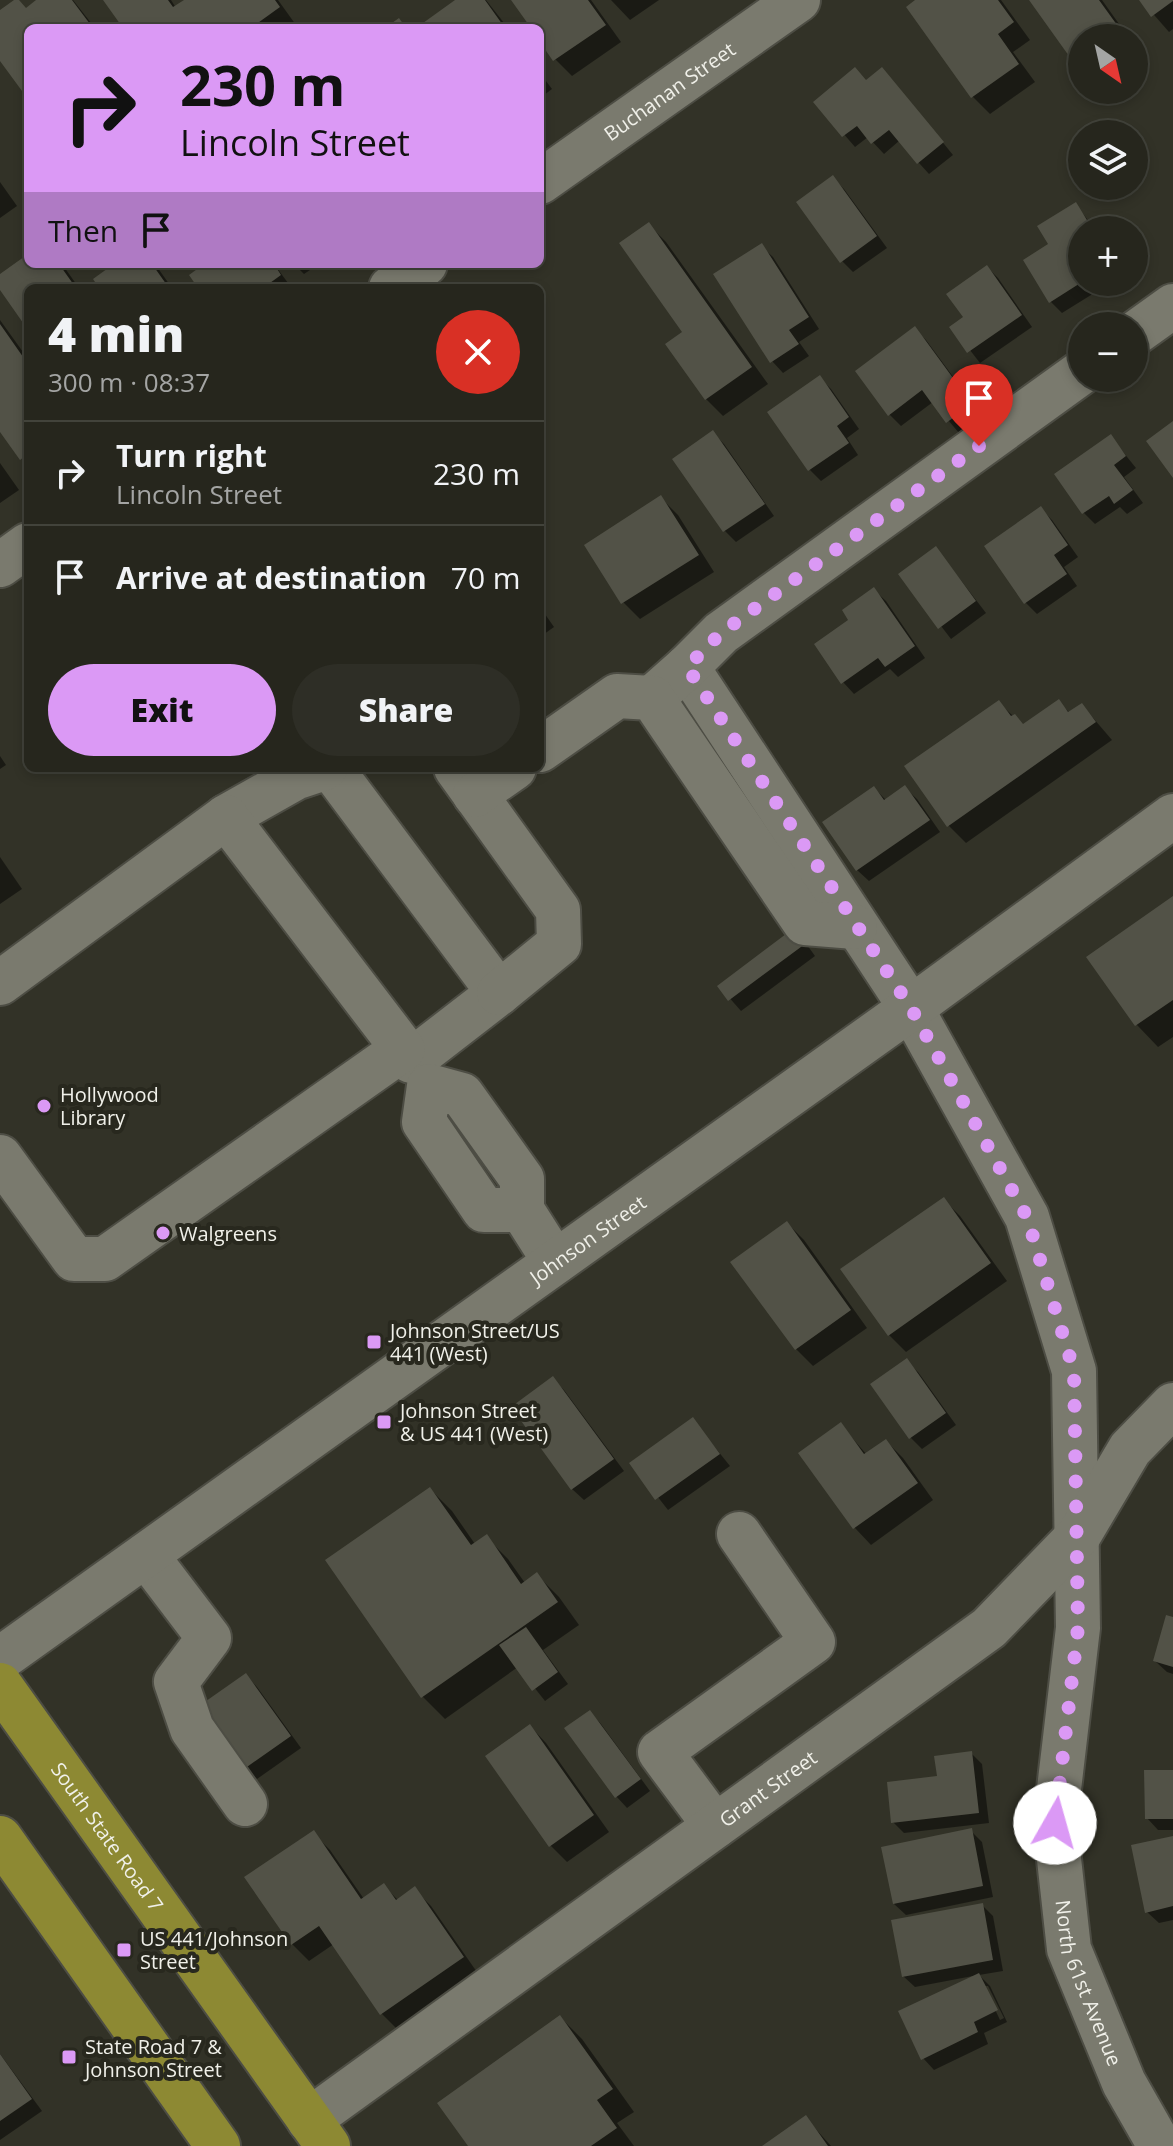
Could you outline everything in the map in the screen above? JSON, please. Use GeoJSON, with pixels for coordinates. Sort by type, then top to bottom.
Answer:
{"type":"FeatureCollection","features":[{"type":"Feature","properties":{"kind":"main road","name":"South State Road 7"},"geometry":{"type":"LineString","coordinates":[[0,1685],[319,2133]]}},
{"type":"Feature","properties":{"kind":"main road"},"geometry":{"type":"LineString","coordinates":[[0,1838],[218,2146]]}},
{"type":"Feature","properties":{"kind":"street","name":"Buchanan Street"},"geometry":{"type":"LineString","coordinates":[[544,179],[798,0]]}},
{"type":"Feature","properties":{"kind":"street"},"geometry":{"type":"LineString","coordinates":[[397,284],[419,268]]}},
{"type":"Feature","properties":{"kind":"street"},"geometry":{"type":"LineString","coordinates":[[1148,324],[1173,306]]}},
{"type":"Feature","properties":{"kind":"street"},"geometry":{"type":"LineString","coordinates":[[544,747],[617,696],[652,698],[721,633],[1068,382]]}},
{"type":"Feature","properties":{"kind":"street"},"geometry":{"type":"LineString","coordinates":[[0,565],[24,548]]}},
{"type":"Feature","properties":{"kind":"street","name":"North 61st Avenue"},"geometry":{"type":"LineString","coordinates":[[687,667],[911,1008],[1027,1217],[1074,1371],[1079,1535],[1078,1628],[1055,1823],[1069,1949],[1124,2083],[1160,2146]]}},
{"type":"Feature","properties":{"kind":"street"},"geometry":{"type":"LineString","coordinates":[[652,698],[805,923],[855,927]]}},
{"type":"Feature","properties":{"kind":"street"},"geometry":{"type":"LineString","coordinates":[[0,983],[226,817],[295,778],[313,772]]}},
{"type":"Feature","properties":{"kind":"street"},"geometry":{"type":"LineString","coordinates":[[334,772],[499,993]]}},
{"type":"Feature","properties":{"kind":"street"},"geometry":{"type":"LineString","coordinates":[[0,1157],[74,1259],[105,1259],[414,1065],[559,944],[558,910],[466,781],[499,772]]}},
{"type":"Feature","properties":{"kind":"street","name":"Johnson Street"},"geometry":{"type":"LineString","coordinates":[[0,1659],[911,1008],[1173,816]]}},
{"type":"Feature","properties":{"kind":"street"},"geometry":{"type":"LineString","coordinates":[[226,817],[414,1065],[462,1095],[522,1179],[522,1210],[555,1262]]}},
{"type":"Feature","properties":{"kind":"street","name":"Grant Street"},"geometry":{"type":"LineString","coordinates":[[319,2133],[715,1826],[989,1628],[1079,1535],[1130,1449],[1173,1405]]}},
{"type":"Feature","properties":{"kind":"street"},"geometry":{"type":"LineString","coordinates":[[715,1826],[660,1752],[813,1642],[739,1534]]}},
{"type":"Feature","properties":{"kind":"street"},"geometry":{"type":"LineString","coordinates":[[146,1555],[209,1638],[176,1682],[192,1729],[245,1804]]}},
{"type":"Feature","properties":{"kind":"building"},"geometry":{"type":"Polygon","coordinates":[[[14,0],[19,0],[26,8],[36,0],[72,0],[90,24],[24,24],[22,91],[0,61],[0,10],[14,0]]]}},
{"type":"Feature","properties":{"kind":"building"},"geometry":{"type":"Polygon","coordinates":[[[103,0],[168,0],[173,7],[184,0],[275,0],[280,7],[257,24],[120,24],[103,0]]]}},
{"type":"Feature","properties":{"kind":"building"},"geometry":{"type":"Polygon","coordinates":[[[455,0],[485,0],[502,24],[424,24],[455,0]]]}},
{"type":"Feature","properties":{"kind":"building"},"geometry":{"type":"Polygon","coordinates":[[[511,0],[588,0],[606,25],[553,61],[544,48],[544,24],[528,24],[511,0]]]}},
{"type":"Feature","properties":{"kind":"building"},"geometry":{"type":"Polygon","coordinates":[[[915,0],[998,0],[1014,22],[998,34],[1019,64],[971,98],[906,7],[915,0]]]}},
{"type":"Feature","properties":{"kind":"building"},"geometry":{"type":"Polygon","coordinates":[[[1029,0],[1099,0],[1116,24],[1068,24],[1068,55],[1029,0]]]}},
{"type":"Feature","properties":{"kind":"building"},"geometry":{"type":"Polygon","coordinates":[[[1139,0],[1173,0],[1173,1],[1151,17],[1139,0]]]}},
{"type":"Feature","properties":{"kind":"building"},"geometry":{"type":"Polygon","coordinates":[[[855,67],[866,80],[882,67],[944,142],[917,164],[889,130],[871,144],[857,126],[842,137],[813,102],[855,67]]]}},
{"type":"Feature","properties":{"kind":"building"},"geometry":{"type":"Polygon","coordinates":[[[833,175],[877,236],[840,263],[796,202],[833,175]]]}},
{"type":"Feature","properties":{"kind":"building"},"geometry":{"type":"Polygon","coordinates":[[[1076,202],[1084,216],[1068,216],[1068,291],[1049,303],[1023,260],[1048,244],[1037,226],[1076,202]]]}},
{"type":"Feature","properties":{"kind":"building"},"geometry":{"type":"Polygon","coordinates":[[[649,222],[752,367],[705,400],[665,344],[682,332],[619,243],[649,222]]]}},
{"type":"Feature","properties":{"kind":"building"},"geometry":{"type":"Polygon","coordinates":[[[762,243],[809,317],[789,330],[799,344],[770,363],[713,274],[762,243]]]}},
{"type":"Feature","properties":{"kind":"building"},"geometry":{"type":"Polygon","coordinates":[[[24,257],[24,268],[62,268],[73,284],[24,284],[24,324],[0,290],[0,274],[24,257]]]}},
{"type":"Feature","properties":{"kind":"building"},"geometry":{"type":"Polygon","coordinates":[[[987,265],[1022,315],[967,353],[949,327],[963,317],[946,294],[987,265]]]}},
{"type":"Feature","properties":{"kind":"building"},"geometry":{"type":"Polygon","coordinates":[[[108,268],[155,268],[166,284],[96,284],[93,279],[108,268]]]}},
{"type":"Feature","properties":{"kind":"building"},"geometry":{"type":"Polygon","coordinates":[[[199,268],[277,268],[281,275],[269,284],[195,284],[189,275],[199,268]]]}},
{"type":"Feature","properties":{"kind":"building"},"geometry":{"type":"Polygon","coordinates":[[[0,324],[24,358],[24,457],[20,460],[0,432],[0,324]]]}},
{"type":"Feature","properties":{"kind":"building"},"geometry":{"type":"Polygon","coordinates":[[[915,326],[972,404],[946,423],[922,390],[888,416],[855,371],[915,326]]]}},
{"type":"Feature","properties":{"kind":"building"},"geometry":{"type":"Polygon","coordinates":[[[820,375],[849,417],[837,426],[849,443],[808,471],[767,412],[820,375]]]}},
{"type":"Feature","properties":{"kind":"building"},"geometry":{"type":"Polygon","coordinates":[[[1173,421],[1173,478],[1146,441],[1173,421]]]}},
{"type":"Feature","properties":{"kind":"building"},"geometry":{"type":"Polygon","coordinates":[[[713,430],[765,504],[723,532],[672,459],[713,430]]]}},
{"type":"Feature","properties":{"kind":"building"},"geometry":{"type":"Polygon","coordinates":[[[1111,434],[1126,456],[1114,465],[1133,490],[1114,504],[1109,496],[1082,514],[1054,474],[1111,434]]]}},
{"type":"Feature","properties":{"kind":"building"},"geometry":{"type":"Polygon","coordinates":[[[661,495],[699,555],[621,604],[584,545],[661,495]]]}},
{"type":"Feature","properties":{"kind":"building"},"geometry":{"type":"Polygon","coordinates":[[[1041,506],[1068,545],[1054,555],[1067,574],[1024,604],[984,546],[1041,506]]]}},
{"type":"Feature","properties":{"kind":"building"},"geometry":{"type":"Polygon","coordinates":[[[936,546],[976,601],[938,629],[898,574],[936,546]]]}},
{"type":"Feature","properties":{"kind":"building"},"geometry":{"type":"Polygon","coordinates":[[[874,587],[915,646],[885,667],[878,658],[841,684],[814,644],[848,620],[842,610],[874,587]]]}},
{"type":"Feature","properties":{"kind":"building"},"geometry":{"type":"Polygon","coordinates":[[[1059,699],[1068,712],[1082,703],[1096,722],[947,827],[904,766],[999,700],[1011,716],[1015,714],[1023,724],[1059,699]]]}},
{"type":"Feature","properties":{"kind":"building"},"geometry":{"type":"Polygon","coordinates":[[[905,785],[930,820],[856,871],[822,822],[874,786],[884,800],[905,785]]]}},
{"type":"Feature","properties":{"kind":"building"},"geometry":{"type":"Polygon","coordinates":[[[1173,896],[1173,1000],[1135,1026],[1086,957],[1173,896]]]}},
{"type":"Feature","properties":{"kind":"building"},"geometry":{"type":"Polygon","coordinates":[[[794,928],[805,944],[728,1001],[717,986],[794,928]]]}},
{"type":"Feature","properties":{"kind":"building"},"geometry":{"type":"Polygon","coordinates":[[[944,1197],[991,1263],[888,1336],[840,1269],[944,1197]]]}},
{"type":"Feature","properties":{"kind":"building"},"geometry":{"type":"Polygon","coordinates":[[[787,1221],[851,1310],[795,1350],[730,1262],[787,1221]]]}},
{"type":"Feature","properties":{"kind":"building"},"geometry":{"type":"Polygon","coordinates":[[[907,1358],[946,1413],[909,1439],[870,1384],[907,1358]]]}},
{"type":"Feature","properties":{"kind":"building"},"geometry":{"type":"Polygon","coordinates":[[[553,1376],[614,1459],[571,1490],[511,1407],[553,1376]]]}},
{"type":"Feature","properties":{"kind":"building"},"geometry":{"type":"Polygon","coordinates":[[[693,1417],[720,1454],[655,1500],[629,1463],[693,1417]]]}},
{"type":"Feature","properties":{"kind":"building"},"geometry":{"type":"Polygon","coordinates":[[[841,1422],[864,1454],[886,1439],[918,1483],[853,1529],[798,1453],[841,1422]]]}},
{"type":"Feature","properties":{"kind":"building"},"geometry":{"type":"Polygon","coordinates":[[[430,1487],[471,1545],[487,1534],[521,1584],[537,1572],[558,1602],[421,1698],[325,1560],[430,1487]]]}},
{"type":"Feature","properties":{"kind":"building"},"geometry":{"type":"Polygon","coordinates":[[[1166,1615],[1173,1617],[1173,1667],[1153,1661],[1166,1615]]]}},
{"type":"Feature","properties":{"kind":"building"},"geometry":{"type":"Polygon","coordinates":[[[526,1627],[558,1672],[532,1691],[499,1645],[526,1627]]]}},
{"type":"Feature","properties":{"kind":"building"},"geometry":{"type":"Polygon","coordinates":[[[246,1673],[291,1736],[244,1769],[199,1706],[246,1673]]]}},
{"type":"Feature","properties":{"kind":"building"},"geometry":{"type":"Polygon","coordinates":[[[590,1710],[641,1779],[615,1798],[564,1728],[590,1710]]]}},
{"type":"Feature","properties":{"kind":"building"},"geometry":{"type":"Polygon","coordinates":[[[530,1724],[594,1815],[549,1847],[485,1756],[530,1724]]]}},
{"type":"Feature","properties":{"kind":"building"},"geometry":{"type":"Polygon","coordinates":[[[972,1751],[979,1813],[891,1823],[887,1782],[937,1776],[934,1756],[972,1751]]]}},
{"type":"Feature","properties":{"kind":"building"},"geometry":{"type":"Polygon","coordinates":[[[1144,1770],[1173,1770],[1173,1819],[1145,1819],[1144,1770]]]}},
{"type":"Feature","properties":{"kind":"building"},"geometry":{"type":"Polygon","coordinates":[[[972,1828],[983,1886],[893,1904],[881,1847],[972,1828]]]}},
{"type":"Feature","properties":{"kind":"building"},"geometry":{"type":"Polygon","coordinates":[[[314,1830],[361,1899],[384,1883],[396,1900],[415,1886],[464,1957],[380,2015],[319,1926],[291,1945],[244,1877],[314,1830]]]}},
{"type":"Feature","properties":{"kind":"building"},"geometry":{"type":"Polygon","coordinates":[[[1173,1836],[1173,1906],[1145,1913],[1131,1845],[1173,1836]]]}},
{"type":"Feature","properties":{"kind":"building"},"geometry":{"type":"Polygon","coordinates":[[[983,1903],[993,1960],[902,1977],[891,1920],[983,1903]]]}},
{"type":"Feature","properties":{"kind":"building"},"geometry":{"type":"Polygon","coordinates":[[[979,1973],[998,2010],[974,2022],[978,2032],[921,2060],[898,2011],[979,1973]]]}},
{"type":"Feature","properties":{"kind":"building"},"geometry":{"type":"Polygon","coordinates":[[[560,2015],[613,2089],[597,2100],[617,2128],[591,2146],[468,2146],[437,2103],[560,2015]]]}},
{"type":"Feature","properties":{"kind":"building"},"geometry":{"type":"Polygon","coordinates":[[[0,2054],[32,2099],[0,2121],[0,2054]]]}},
{"type":"Feature","properties":{"kind":"building"},"geometry":{"type":"Polygon","coordinates":[[[806,2115],[828,2146],[762,2146],[806,2115]]]}},
{"type":"Feature","properties":{"kind":"place","name":"Hollywood Library"},"geometry":{"type":"Point","coordinates":[44,1106]}},
{"type":"Feature","properties":{"kind":"place","name":"Walgreens"},"geometry":{"type":"Point","coordinates":[163,1233]}},
{"type":"Feature","properties":{"kind":"place","name":"Johnson Street/US 441 (West)"},"geometry":{"type":"Point","coordinates":[374,1342]}},
{"type":"Feature","properties":{"kind":"place","name":"Johnson Street & US 441 (West)"},"geometry":{"type":"Point","coordinates":[384,1422]}},
{"type":"Feature","properties":{"kind":"place","name":"US 441/Johnson Street"},"geometry":{"type":"Point","coordinates":[124,1950]}},
{"type":"Feature","properties":{"kind":"place","name":"State Road 7 & Johnson Street"},"geometry":{"type":"Point","coordinates":[69,2057]}},
{"type":"Feature","properties":{"kind":"route"},"geometry":{"type":"LineString","coordinates":[[979,446],[721,633],[687,667],[911,1008],[1027,1217],[1074,1371],[1079,1535],[1078,1628],[1055,1823]]}}]}
